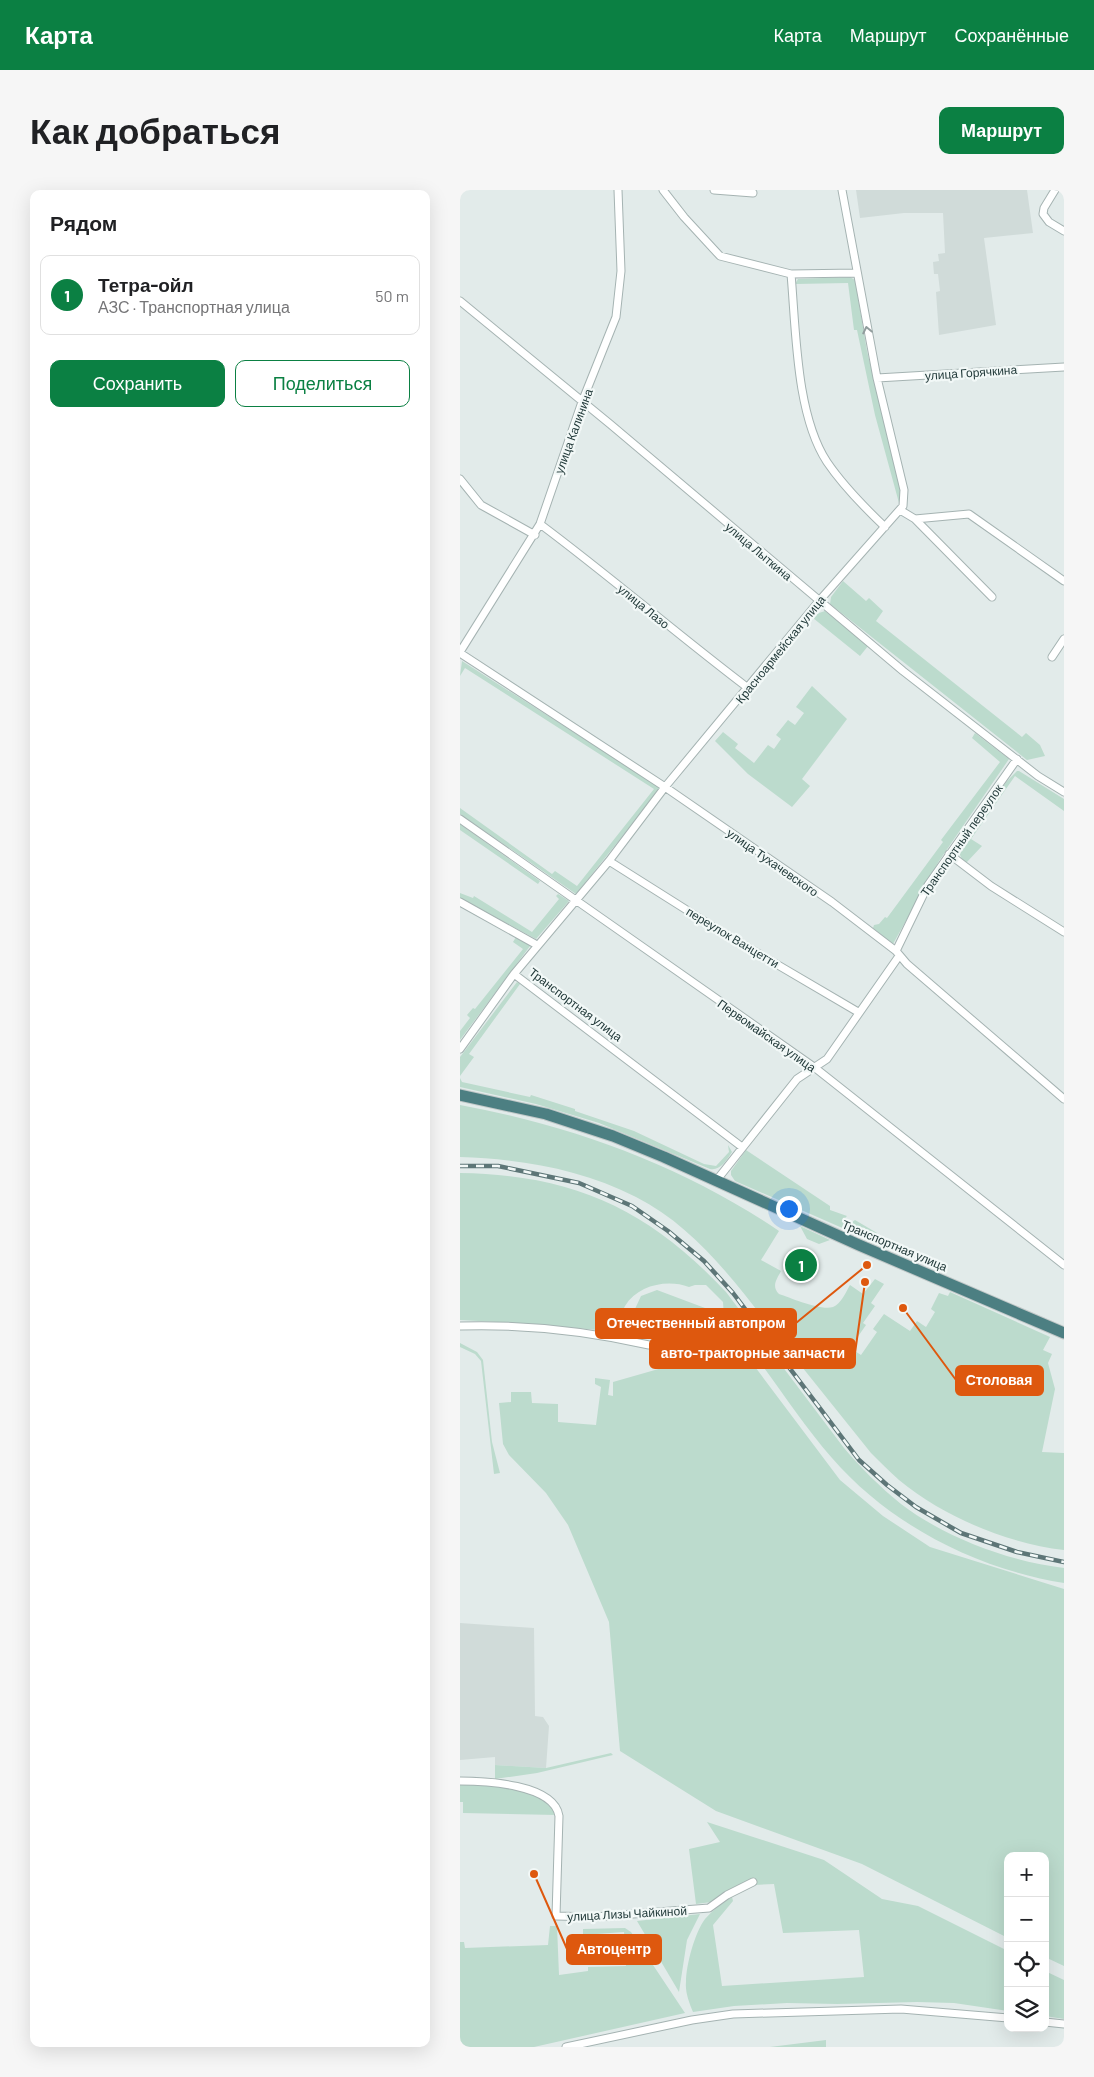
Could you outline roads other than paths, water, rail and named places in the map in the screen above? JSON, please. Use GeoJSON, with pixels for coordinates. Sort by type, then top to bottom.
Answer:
{"type":"FeatureCollection","features":[{"type":"Feature","properties":{"kind":"highway","name":"Транспортная улица"},"geometry":{"type":"LineString","coordinates":[[460,1095],[538,1112],[580,1125],[664,1157],[1064,1333]]}},
{"type":"Feature","properties":{"kind":"street","name":"улица Калинина"},"geometry":{"type":"LineString","coordinates":[[460,652],[540,524],[582,402],[616,317],[621,271],[618,190]]}},
{"type":"Feature","properties":{"kind":"street"},"geometry":{"type":"LineString","coordinates":[[663,190],[684,217],[720,256],[791,274],[856,273]]}},
{"type":"Feature","properties":{"kind":"street"},"geometry":{"type":"LineString","coordinates":[[714,190],[753,193]]}},
{"type":"Feature","properties":{"kind":"street"},"geometry":{"type":"LineString","coordinates":[[842,190],[877,378],[904,490],[904,502],[900,510],[915,519],[992,597]]}},
{"type":"Feature","properties":{"kind":"street"},"geometry":{"type":"LineString","coordinates":[[1055,190],[1044,208],[1043,214],[1049,222],[1064,231]]}},
{"type":"Feature","properties":{"kind":"street"},"geometry":{"type":"LineString","coordinates":[[791,274],[801,388],[815,438],[826,461],[852,494],[885,527]]}},
{"type":"Feature","properties":{"kind":"street","name":"улица Лыткина"},"geometry":{"type":"LineString","coordinates":[[460,301],[903,671],[1038,776],[1064,792]]}},
{"type":"Feature","properties":{"kind":"street","name":"улица Горячкина"},"geometry":{"type":"LineString","coordinates":[[877,378],[1064,367]]}},
{"type":"Feature","properties":{"kind":"street"},"geometry":{"type":"LineString","coordinates":[[460,479],[476,500],[535,534]]}},
{"type":"Feature","properties":{"kind":"street","name":"Красноармейская улица"},"geometry":{"type":"LineString","coordinates":[[460,1049],[514,974],[609,861],[665,787],[819,601],[900,510]]}},
{"type":"Feature","properties":{"kind":"street"},"geometry":{"type":"LineString","coordinates":[[915,519],[969,514],[1064,581]]}},
{"type":"Feature","properties":{"kind":"street","name":"улица Лазо"},"geometry":{"type":"LineString","coordinates":[[540,524],[748,688]]}},
{"type":"Feature","properties":{"kind":"street"},"geometry":{"type":"LineString","coordinates":[[1052,657],[1064,639]]}},
{"type":"Feature","properties":{"kind":"street","name":"улица Тухачевского"},"geometry":{"type":"LineString","coordinates":[[460,652],[665,787],[832,902],[897,953],[1064,1099]]}},
{"type":"Feature","properties":{"kind":"street","name":"Транспортный переулок"},"geometry":{"type":"LineString","coordinates":[[716,1181],[797,1079],[827,1059],[897,953],[920,900],[949,854],[1017,759]]}},
{"type":"Feature","properties":{"kind":"street","name":"Первомайская улица"},"geometry":{"type":"LineString","coordinates":[[460,819],[814,1067],[1064,1265]]}},
{"type":"Feature","properties":{"kind":"street"},"geometry":{"type":"LineString","coordinates":[[949,854],[991,886],[1062,933]]}},
{"type":"Feature","properties":{"kind":"street","name":"переулок Ванцетти"},"geometry":{"type":"LineString","coordinates":[[609,861],[720,931],[858,1012]]}},
{"type":"Feature","properties":{"kind":"street"},"geometry":{"type":"LineString","coordinates":[[460,902],[537,945]]}},
{"type":"Feature","properties":{"kind":"street","name":"Транспортная улица"},"geometry":{"type":"LineString","coordinates":[[514,974],[742,1147]]}},
{"type":"Feature","properties":{"kind":"street"},"geometry":{"type":"LineString","coordinates":[[460,1326],[498,1325],[544,1328],[608,1336],[649,1345]]}},
{"type":"Feature","properties":{"kind":"street","name":"улица Лизы Чайкиной"},"geometry":{"type":"LineString","coordinates":[[460,1781],[494,1782],[537,1793],[544,1796],[555,1806],[559,1816],[556,1916],[595,1917],[709,1908],[727,1895],[753,1882]]}},
{"type":"Feature","properties":{"kind":"street"},"geometry":{"type":"LineString","coordinates":[[566,2047],[692,2020],[733,2014],[900,2009],[1004,2018]]}},
{"type":"Feature","properties":{"kind":"street"},"geometry":{"type":"LineString","coordinates":[[1049,2022],[1064,2024]]}},
{"type":"Feature","properties":{"kind":"railway"},"geometry":{"type":"LineString","coordinates":[[460,1166],[498,1166],[579,1183],[632,1206],[668,1231],[704,1261],[733,1293],[859,1460],[887,1485],[916,1507],[961,1533],[1017,1552],[1064,1562]]}},
{"type":"Feature","properties":{"kind":"place","name":"Тетра-ойл"},"geometry":{"type":"Point","coordinates":[801,1265]}},
{"type":"Feature","properties":{"kind":"place","name":"Отечественный автопром"},"geometry":{"type":"Point","coordinates":[867,1265]}},
{"type":"Feature","properties":{"kind":"place","name":"авто-тракторные запчасти"},"geometry":{"type":"Point","coordinates":[865,1282]}},
{"type":"Feature","properties":{"kind":"place","name":"Столовая"},"geometry":{"type":"Point","coordinates":[903,1308]}},
{"type":"Feature","properties":{"kind":"place","name":"Автоцентр"},"geometry":{"type":"Point","coordinates":[534,1874]}}]}
